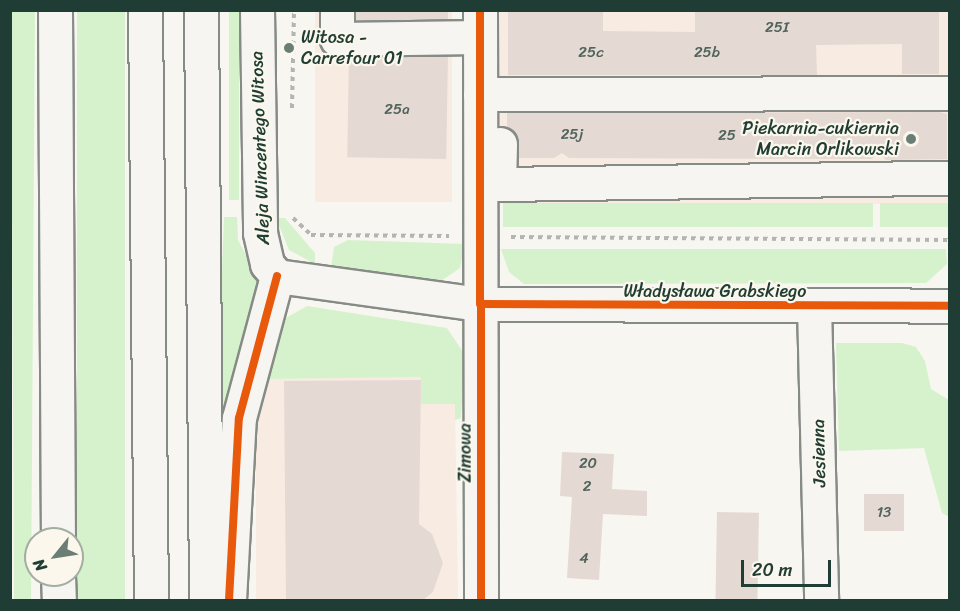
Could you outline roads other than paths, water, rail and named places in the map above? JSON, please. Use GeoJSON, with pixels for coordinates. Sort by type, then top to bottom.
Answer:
{"type":"FeatureCollection","features":[{"type":"Feature","properties":{"kind":"street"},"geometry":{"type":"LineString","coordinates":[[55,10],[58,527]]}},
{"type":"Feature","properties":{"kind":"street"},"geometry":{"type":"LineString","coordinates":[[145,10],[152,600]]}},
{"type":"Feature","properties":{"kind":"street"},"geometry":{"type":"LineString","coordinates":[[201,10],[206,600]]}},
{"type":"Feature","properties":{"kind":"street","name":"Aleja Wincentego Witosa"},"geometry":{"type":"LineString","coordinates":[[257,10],[260,233],[267,264],[277,276]]}},
{"type":"Feature","properties":{"kind":"street"},"geometry":{"type":"LineString","coordinates":[[337,10],[337,39],[480,24]]}},
{"type":"Feature","properties":{"kind":"street","name":"Zimowa"},"geometry":{"type":"LineString","coordinates":[[480,24],[481,600]]}},
{"type":"Feature","properties":{"kind":"street"},"geometry":{"type":"LineString","coordinates":[[480,94],[950,93]]}},
{"type":"Feature","properties":{"kind":"street"},"geometry":{"type":"LineString","coordinates":[[500,121],[499,184],[950,178]]}},
{"type":"Feature","properties":{"kind":"street"},"geometry":{"type":"LineString","coordinates":[[229,600],[239,418],[277,276]]}},
{"type":"Feature","properties":{"kind":"street","name":"Władysława Grabskiego"},"geometry":{"type":"LineString","coordinates":[[277,276],[480,304],[950,306]]}},
{"type":"Feature","properties":{"kind":"street","name":"Jesienna"},"geometry":{"type":"LineString","coordinates":[[814,306],[821,600]]}},
{"type":"Feature","properties":{"kind":"place","name":"Witosa - Carrefour 01"},"geometry":{"type":"Point","coordinates":[289,48]}},
{"type":"Feature","properties":{"kind":"place","name":"Piekarnia-cukiernia Marcin Orlikowski"},"geometry":{"type":"Point","coordinates":[911,139]}}]}
